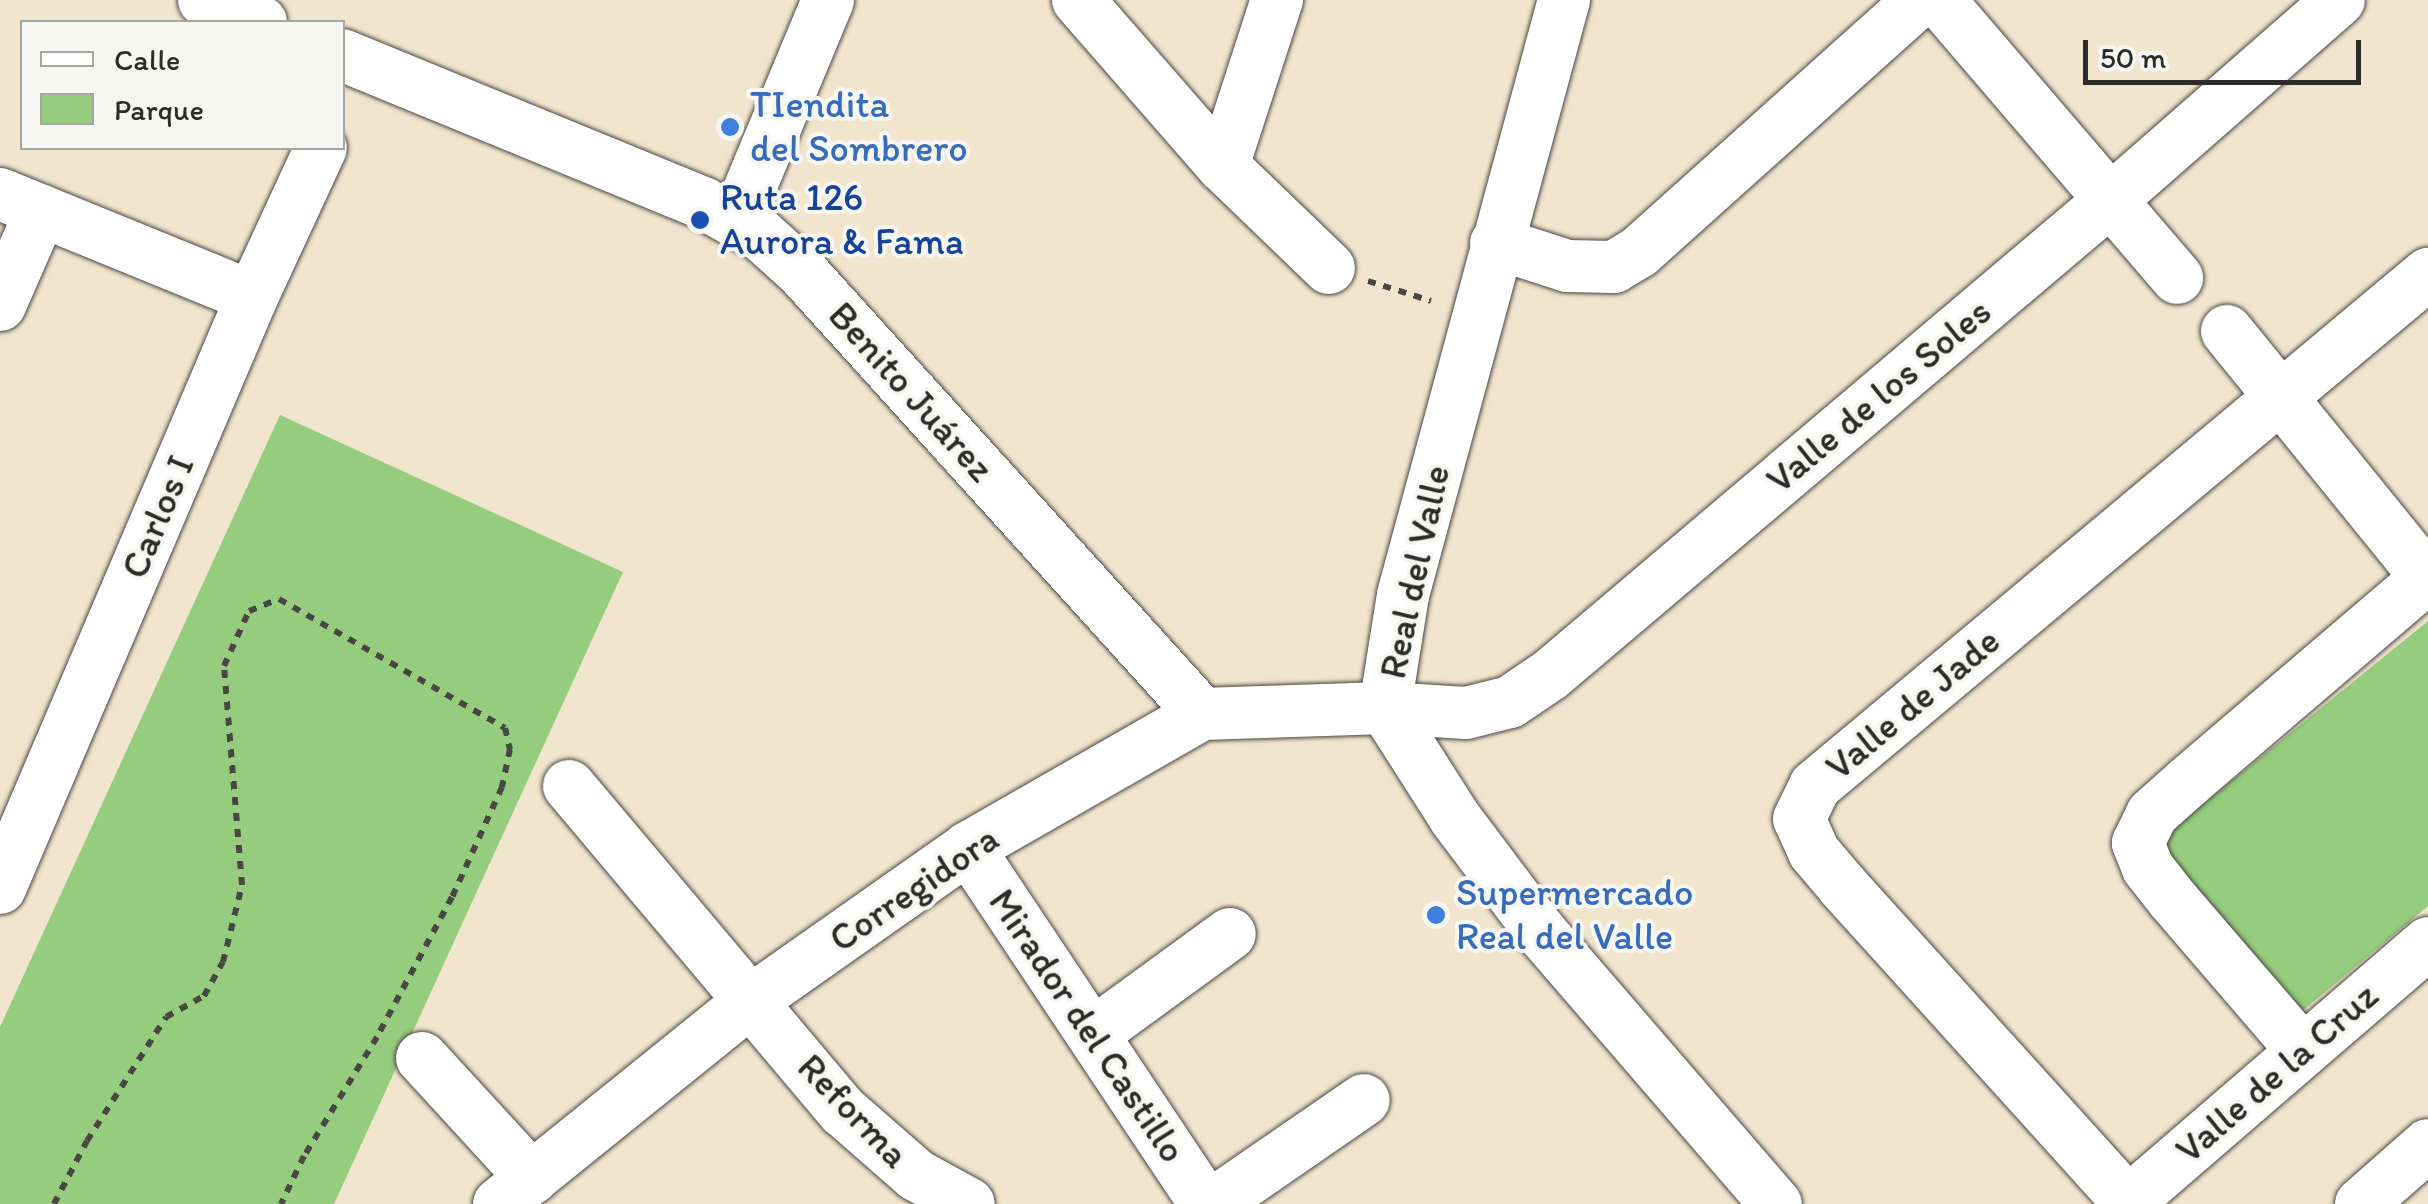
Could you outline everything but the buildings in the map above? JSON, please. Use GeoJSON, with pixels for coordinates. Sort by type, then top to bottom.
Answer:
{"type":"FeatureCollection","features":[{"type":"Feature","properties":{"kind":"street"},"geometry":{"type":"LineString","coordinates":[[204,0],[255,20]]}},
{"type":"Feature","properties":{"kind":"street"},"geometry":{"type":"LineString","coordinates":[[737,219],[828,0]]}},
{"type":"Feature","properties":{"kind":"street"},"geometry":{"type":"LineString","coordinates":[[1078,0],[1223,166],[1328,268]]}},
{"type":"Feature","properties":{"kind":"street"},"geometry":{"type":"LineString","coordinates":[[1223,166],[1277,0]]}},
{"type":"Feature","properties":{"kind":"street","name":"Real del Valle"},"geometry":{"type":"LineString","coordinates":[[1564,0],[1404,595],[1385,708],[1455,818],[1540,931],[1764,1200]]}},
{"type":"Feature","properties":{"kind":"street"},"geometry":{"type":"LineString","coordinates":[[1496,243],[1567,266],[1614,268],[1639,252],[1920,0]]}},
{"type":"Feature","properties":{"kind":"street"},"geometry":{"type":"LineString","coordinates":[[1939,0],[2177,278]]}},
{"type":"Feature","properties":{"kind":"street","name":"Valle de los Soles"},"geometry":{"type":"LineString","coordinates":[[1385,708],[1466,713],[1510,702],[1550,675],[2112,198],[2318,6]]}},
{"type":"Feature","properties":{"kind":"street","name":"Benito Juárez"},"geometry":{"type":"LineString","coordinates":[[348,72],[737,219],[802,272],[1202,714]]}},
{"type":"Feature","properties":{"kind":"street","name":"Carlos I"},"geometry":{"type":"LineString","coordinates":[[0,888],[252,297],[320,150]]}},
{"type":"Feature","properties":{"kind":"street"},"geometry":{"type":"LineString","coordinates":[[0,305],[20,203],[252,297]]}},
{"type":"Feature","properties":{"kind":"street","name":"Valle de Jade"},"geometry":{"type":"LineString","coordinates":[[2128,1203],[1842,886],[1814,852],[1799,819],[1816,786],[2428,274]]}},
{"type":"Feature","properties":{"kind":"street"},"geometry":{"type":"LineString","coordinates":[[2227,331],[2427,578],[2152,814],[2138,844],[2148,868],[2173,900],[2303,1052]]}},
{"type":"Feature","properties":{"kind":"street","name":"Corregidora"},"geometry":{"type":"LineString","coordinates":[[515,1191],[752,1000],[968,848],[1202,714],[1385,708]]}},
{"type":"Feature","properties":{"kind":"street","name":"Reforma"},"geometry":{"type":"LineString","coordinates":[[569,786],[843,1111],[916,1176],[969,1204]]}},
{"type":"Feature","properties":{"kind":"street","name":"Mirador del Castillo"},"geometry":{"type":"LineString","coordinates":[[968,848],[1205,1204]]}},
{"type":"Feature","properties":{"kind":"street"},"geometry":{"type":"LineString","coordinates":[[1094,1034],[1230,934]]}},
{"type":"Feature","properties":{"kind":"street","name":"Valle de la Cruz"},"geometry":{"type":"LineString","coordinates":[[2128,1203],[2428,942]]}},
{"type":"Feature","properties":{"kind":"street"},"geometry":{"type":"LineString","coordinates":[[422,1058],[515,1191]]}},
{"type":"Feature","properties":{"kind":"street"},"geometry":{"type":"LineString","coordinates":[[1213,1204],[1364,1100]]}},
{"type":"Feature","properties":{"kind":"street"},"geometry":{"type":"LineString","coordinates":[[2361,1204],[2428,1145]]}},
{"type":"Feature","properties":{"kind":"path"},"geometry":{"type":"LineString","coordinates":[[1328,268],[1431,301]]}},
{"type":"Feature","properties":{"kind":"path"},"geometry":{"type":"LineString","coordinates":[[54,1204],[88,1141],[166,1016],[204,996],[224,962],[242,885],[224,666],[249,612],[279,600],[504,728],[510,749],[502,786],[452,897],[377,1037],[304,1156],[282,1204]]}},
{"type":"Feature","properties":{"kind":"green space"},"geometry":{"type":"Polygon","coordinates":[[[280,415],[623,572],[334,1204],[0,1204],[0,1027],[280,415]]]}},
{"type":"Feature","properties":{"kind":"green space"},"geometry":{"type":"Polygon","coordinates":[[[2428,621],[2428,906],[2295,1017],[2155,843],[2428,621]]]}},
{"type":"Feature","properties":{"kind":"place","name":"TIendita del Sombrero"},"geometry":{"type":"Point","coordinates":[730,127]}},
{"type":"Feature","properties":{"kind":"place","name":"Ruta 126 Aurora & Fama"},"geometry":{"type":"Point","coordinates":[700,220]}},
{"type":"Feature","properties":{"kind":"place","name":"Supermercado Real del Valle"},"geometry":{"type":"Point","coordinates":[1436,915]}}]}
